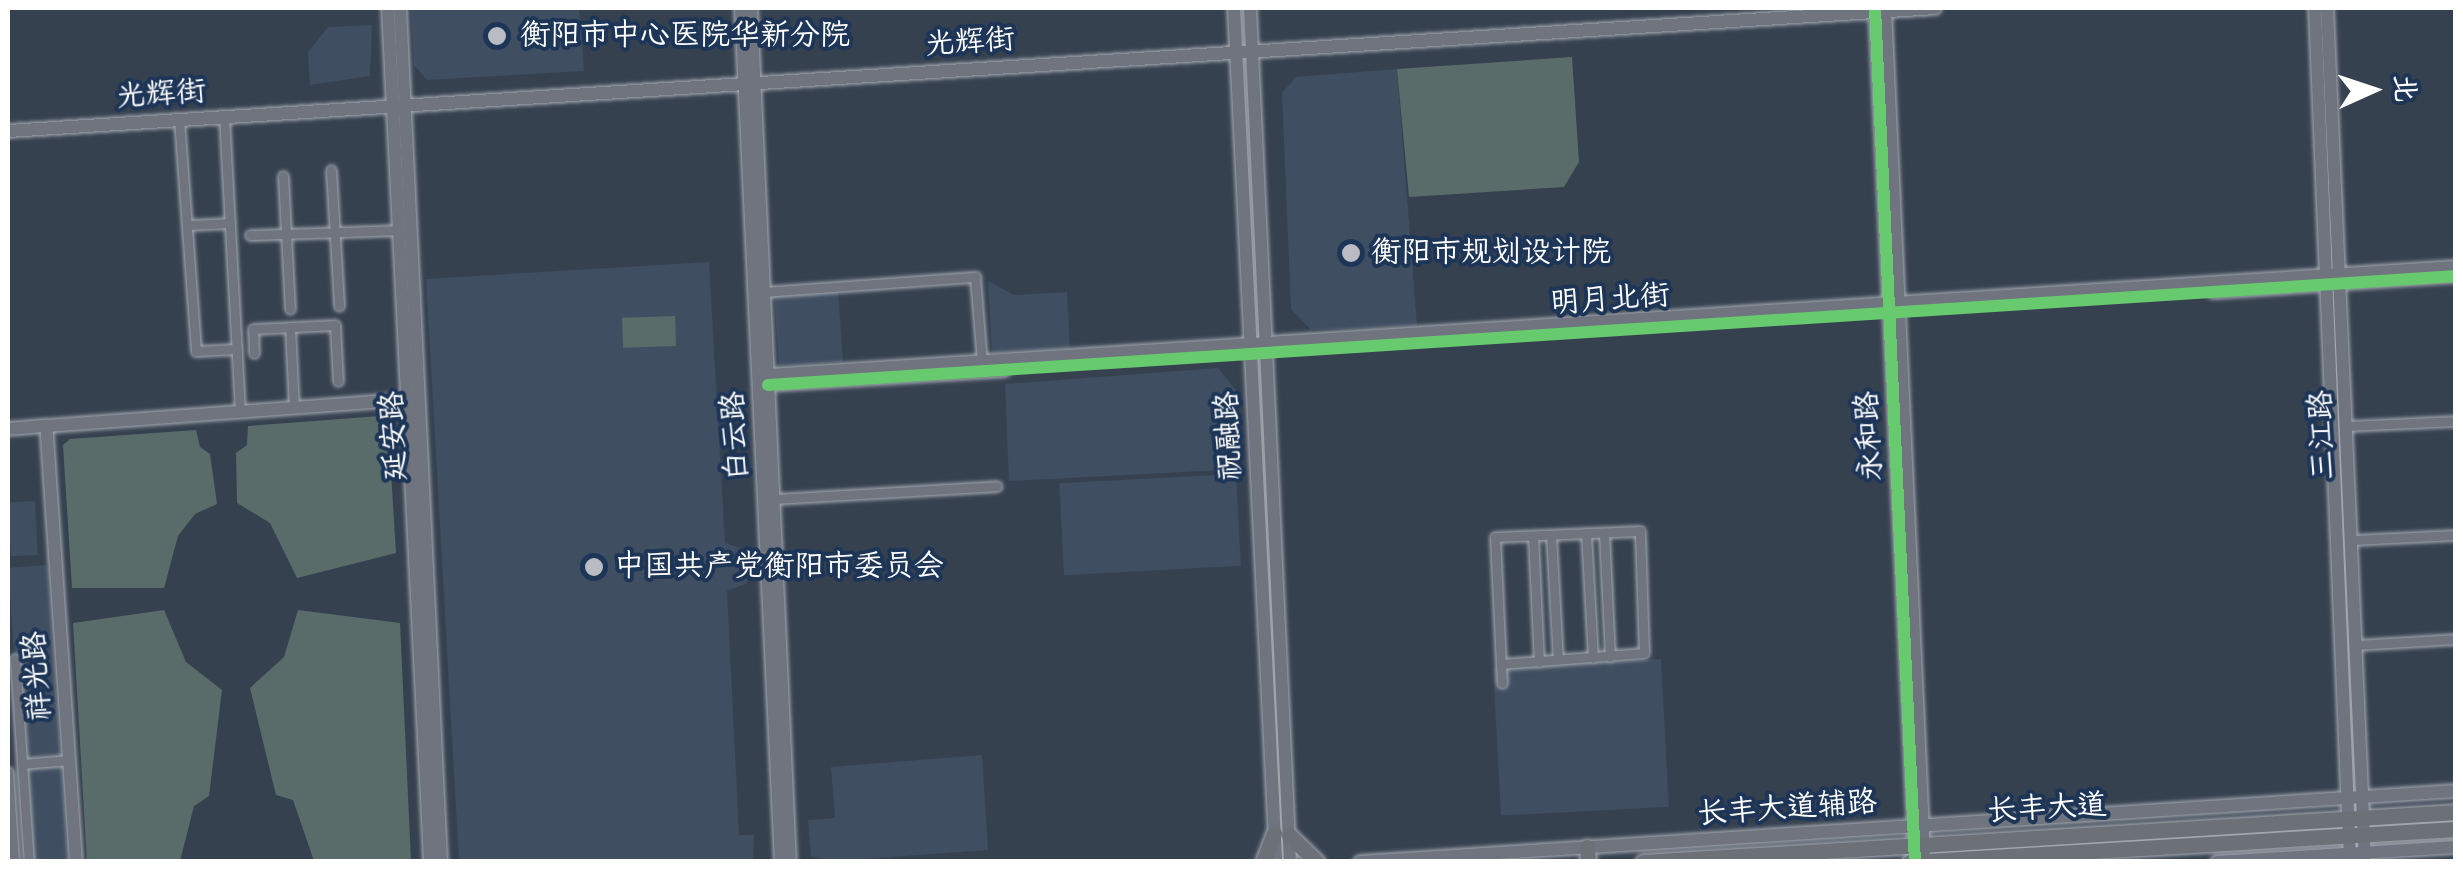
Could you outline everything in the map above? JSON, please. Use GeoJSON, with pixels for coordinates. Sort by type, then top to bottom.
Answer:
{"type":"FeatureCollection","features":[{"type":"Feature","properties":{"kind":"main road","name":"延安路"},"geometry":{"type":"LineString","coordinates":[[388,8],[399,102],[430,862]]}},
{"type":"Feature","properties":{"kind":"main road","name":"延安路"},"geometry":{"type":"LineString","coordinates":[[400,8],[400,230],[441,862]]}},
{"type":"Feature","properties":{"kind":"main road","name":"白云路"},"geometry":{"type":"LineString","coordinates":[[741,8],[764,292],[790,862]]}},
{"type":"Feature","properties":{"kind":"main road","name":"白云路"},"geometry":{"type":"LineString","coordinates":[[751,8],[749,79],[781,862]]}},
{"type":"Feature","properties":{"kind":"main road","name":"祝融路"},"geometry":{"type":"LineString","coordinates":[[1234,8],[1281,834],[1290,862]]}},
{"type":"Feature","properties":{"kind":"main road","name":"祝融路"},"geometry":{"type":"LineString","coordinates":[[1250,8],[1266,349],[1281,834],[1276,862]]}},
{"type":"Feature","properties":{"kind":"main road","name":"光辉街"},"geometry":{"type":"LineString","coordinates":[[1252,47],[1814,8]]}},
{"type":"Feature","properties":{"kind":"main road","name":"光辉街"},"geometry":{"type":"LineString","coordinates":[[8,127],[1252,47],[1935,8]]}},
{"type":"Feature","properties":{"kind":"main road","name":"三江路"},"geometry":{"type":"LineString","coordinates":[[2315,8],[2348,426],[2362,797],[2356,827],[2357,857]]}},
{"type":"Feature","properties":{"kind":"main road","name":"三江路"},"geometry":{"type":"LineString","coordinates":[[2327,8],[2347,798],[2356,827]]}},
{"type":"Feature","properties":{"kind":"main road","name":"永和路"},"geometry":{"type":"LineString","coordinates":[[1880,9],[1918,857]]}},
{"type":"Feature","properties":{"kind":"main road","name":"光辉街"},"geometry":{"type":"LineString","coordinates":[[8,127],[179,120],[399,102]]}},
{"type":"Feature","properties":{"kind":"main road","name":"明月北街"},"geometry":{"type":"LineString","coordinates":[[768,380],[1894,309],[2456,267]]}},
{"type":"Feature","properties":{"kind":"main road","name":"明月北街"},"geometry":{"type":"LineString","coordinates":[[2335,279],[2456,276]]}},
{"type":"Feature","properties":{"kind":"main road","name":"明月北街"},"geometry":{"type":"LineString","coordinates":[[768,380],[982,362],[1251,350]]}},
{"type":"Feature","properties":{"kind":"main road"},"geometry":{"type":"LineString","coordinates":[[8,429],[413,399]]}},
{"type":"Feature","properties":{"kind":"main road","name":"祥光路"},"geometry":{"type":"LineString","coordinates":[[46,426],[76,862]]}},
{"type":"Feature","properties":{"kind":"main road","name":"长丰大道辅路"},"geometry":{"type":"LineString","coordinates":[[1360,862],[1587,854],[1918,826],[2456,791]]}},
{"type":"Feature","properties":{"kind":"main road","name":"长丰大道"},"geometry":{"type":"LineString","coordinates":[[1918,857],[1947,860],[2356,827],[2456,812]]}},
{"type":"Feature","properties":{"kind":"main road","name":"长丰大道"},"geometry":{"type":"LineString","coordinates":[[1643,862],[1918,857],[2356,827],[2456,829]]}},
{"type":"Feature","properties":{"kind":"main road"},"geometry":{"type":"LineString","coordinates":[[1262,862],[1281,834],[1317,862]]}},
{"type":"Feature","properties":{"kind":"main road"},"geometry":{"type":"LineString","coordinates":[[2217,862],[2357,857],[2456,847]]}},
{"type":"Feature","properties":{"kind":"street"},"geometry":{"type":"LineString","coordinates":[[224,116],[240,412]]}},
{"type":"Feature","properties":{"kind":"street"},"geometry":{"type":"LineString","coordinates":[[179,120],[196,352],[237,349]]}},
{"type":"Feature","properties":{"kind":"street"},"geometry":{"type":"LineString","coordinates":[[332,170],[339,306]]}},
{"type":"Feature","properties":{"kind":"street"},"geometry":{"type":"LineString","coordinates":[[282,176],[290,309]]}},
{"type":"Feature","properties":{"kind":"street"},"geometry":{"type":"LineString","coordinates":[[189,225],[230,223]]}},
{"type":"Feature","properties":{"kind":"street"},"geometry":{"type":"LineString","coordinates":[[250,235],[400,230]]}},
{"type":"Feature","properties":{"kind":"street"},"geometry":{"type":"LineString","coordinates":[[764,292],[976,277],[982,362]]}},
{"type":"Feature","properties":{"kind":"street"},"geometry":{"type":"LineString","coordinates":[[254,353],[253,329],[335,325],[338,381]]}},
{"type":"Feature","properties":{"kind":"street"},"geometry":{"type":"LineString","coordinates":[[290,327],[294,408]]}},
{"type":"Feature","properties":{"kind":"street"},"geometry":{"type":"LineString","coordinates":[[2348,426],[2456,421]]}},
{"type":"Feature","properties":{"kind":"street"},"geometry":{"type":"LineString","coordinates":[[774,499],[998,486]]}},
{"type":"Feature","properties":{"kind":"street"},"geometry":{"type":"LineString","coordinates":[[1501,664],[1610,657],[1647,648],[1640,531],[1495,538],[1501,664],[1502,683]]}},
{"type":"Feature","properties":{"kind":"street"},"geometry":{"type":"LineString","coordinates":[[1604,533],[1610,657]]}},
{"type":"Feature","properties":{"kind":"street"},"geometry":{"type":"LineString","coordinates":[[1586,534],[1593,658]]}},
{"type":"Feature","properties":{"kind":"street"},"geometry":{"type":"LineString","coordinates":[[2352,540],[2456,534]]}},
{"type":"Feature","properties":{"kind":"street"},"geometry":{"type":"LineString","coordinates":[[1551,535],[1558,660]]}},
{"type":"Feature","properties":{"kind":"street"},"geometry":{"type":"LineString","coordinates":[[1533,536],[1540,662]]}},
{"type":"Feature","properties":{"kind":"street"},"geometry":{"type":"LineString","coordinates":[[2356,644],[2456,639]]}},
{"type":"Feature","properties":{"kind":"street"},"geometry":{"type":"LineString","coordinates":[[15,659],[29,862]]}},
{"type":"Feature","properties":{"kind":"street"},"geometry":{"type":"LineString","coordinates":[[22,764],[69,760]]}},
{"type":"Feature","properties":{"kind":"street"},"geometry":{"type":"LineString","coordinates":[[8,774],[14,862]]}},
{"type":"Feature","properties":{"kind":"shaded area","name":"衡阳市中心医院华新分院"},"geometry":{"type":"Polygon","coordinates":[[[411,8],[579,8],[584,71],[427,80],[414,65],[411,8]]]}},
{"type":"Feature","properties":{"kind":"shaded area"},"geometry":{"type":"Polygon","coordinates":[[[372,25],[370,76],[310,85],[308,52],[328,27],[372,25]]]}},
{"type":"Feature","properties":{"kind":"shaded area"},"geometry":{"type":"Polygon","coordinates":[[[1572,57],[1579,162],[1564,187],[1409,197],[1397,69],[1572,57]]]}},
{"type":"Feature","properties":{"kind":"shaded area","name":"衡阳市规划设计院"},"geometry":{"type":"Polygon","coordinates":[[[1397,69],[1417,326],[1311,330],[1291,309],[1282,93],[1296,77],[1397,69]]]}},
{"type":"Feature","properties":{"kind":"shaded area","name":"中国共产党衡阳市委员会"},"geometry":{"type":"Polygon","coordinates":[[[709,262],[725,543],[746,550],[747,583],[727,591],[739,835],[754,835],[753,861],[459,861],[426,279],[709,262]]]}},
{"type":"Feature","properties":{"kind":"shaded area"},"geometry":{"type":"Polygon","coordinates":[[[988,281],[1014,295],[1067,292],[1070,348],[992,353],[988,281]]]}},
{"type":"Feature","properties":{"kind":"shaded area"},"geometry":{"type":"Polygon","coordinates":[[[838,291],[843,362],[779,366],[774,295],[838,291]]]}},
{"type":"Feature","properties":{"kind":"shaded area"},"geometry":{"type":"Polygon","coordinates":[[[675,316],[676,346],[623,348],[622,318],[675,316]]]}},
{"type":"Feature","properties":{"kind":"shaded area"},"geometry":{"type":"Polygon","coordinates":[[[1218,368],[1236,390],[1241,469],[1009,481],[1005,384],[1218,368]]]}},
{"type":"Feature","properties":{"kind":"shaded area"},"geometry":{"type":"Polygon","coordinates":[[[380,416],[388,423],[396,553],[297,578],[270,523],[237,503],[236,453],[247,445],[248,426],[380,416]]]}},
{"type":"Feature","properties":{"kind":"shaded area"},"geometry":{"type":"Polygon","coordinates":[[[196,430],[200,447],[210,454],[217,504],[195,514],[178,536],[164,588],[72,588],[63,445],[70,439],[196,430]]]}},
{"type":"Feature","properties":{"kind":"shaded area"},"geometry":{"type":"Polygon","coordinates":[[[1236,474],[1241,566],[1064,575],[1059,483],[1236,474]]]}},
{"type":"Feature","properties":{"kind":"shaded area"},"geometry":{"type":"Polygon","coordinates":[[[35,501],[38,555],[11,556],[8,502],[35,501]]]}},
{"type":"Feature","properties":{"kind":"shaded area"},"geometry":{"type":"Polygon","coordinates":[[[47,565],[68,861],[29,862],[8,568],[47,565]]]}},
{"type":"Feature","properties":{"kind":"shaded area"},"geometry":{"type":"Polygon","coordinates":[[[164,610],[186,662],[222,690],[209,796],[194,806],[180,861],[87,861],[73,623],[164,610]]]}},
{"type":"Feature","properties":{"kind":"shaded area"},"geometry":{"type":"Polygon","coordinates":[[[298,610],[400,623],[411,861],[314,861],[293,800],[276,795],[250,688],[284,657],[298,610]]]}},
{"type":"Feature","properties":{"kind":"shaded area"},"geometry":{"type":"Polygon","coordinates":[[[1661,659],[1669,807],[1501,816],[1493,668],[1661,659]]]}},
{"type":"Feature","properties":{"kind":"shaded area"},"geometry":{"type":"Polygon","coordinates":[[[982,755],[988,850],[836,861],[811,857],[808,820],[835,818],[831,767],[982,755]]]}},
{"type":"Feature","properties":{"kind":"cycle path"},"geometry":{"type":"LineString","coordinates":[[1875,8],[1915,862]]}},
{"type":"Feature","properties":{"kind":"cycle path"},"geometry":{"type":"LineString","coordinates":[[768,385],[2456,276]]}},
{"type":"Feature","properties":{"kind":"place","name":"衡阳市中心医院华新分院"},"geometry":{"type":"Point","coordinates":[497,36]}},
{"type":"Feature","properties":{"kind":"place","name":"衡阳市规划设计院"},"geometry":{"type":"Point","coordinates":[1351,253]}},
{"type":"Feature","properties":{"kind":"place","name":"中国共产党衡阳市委员会"},"geometry":{"type":"Point","coordinates":[594,567]}}]}
